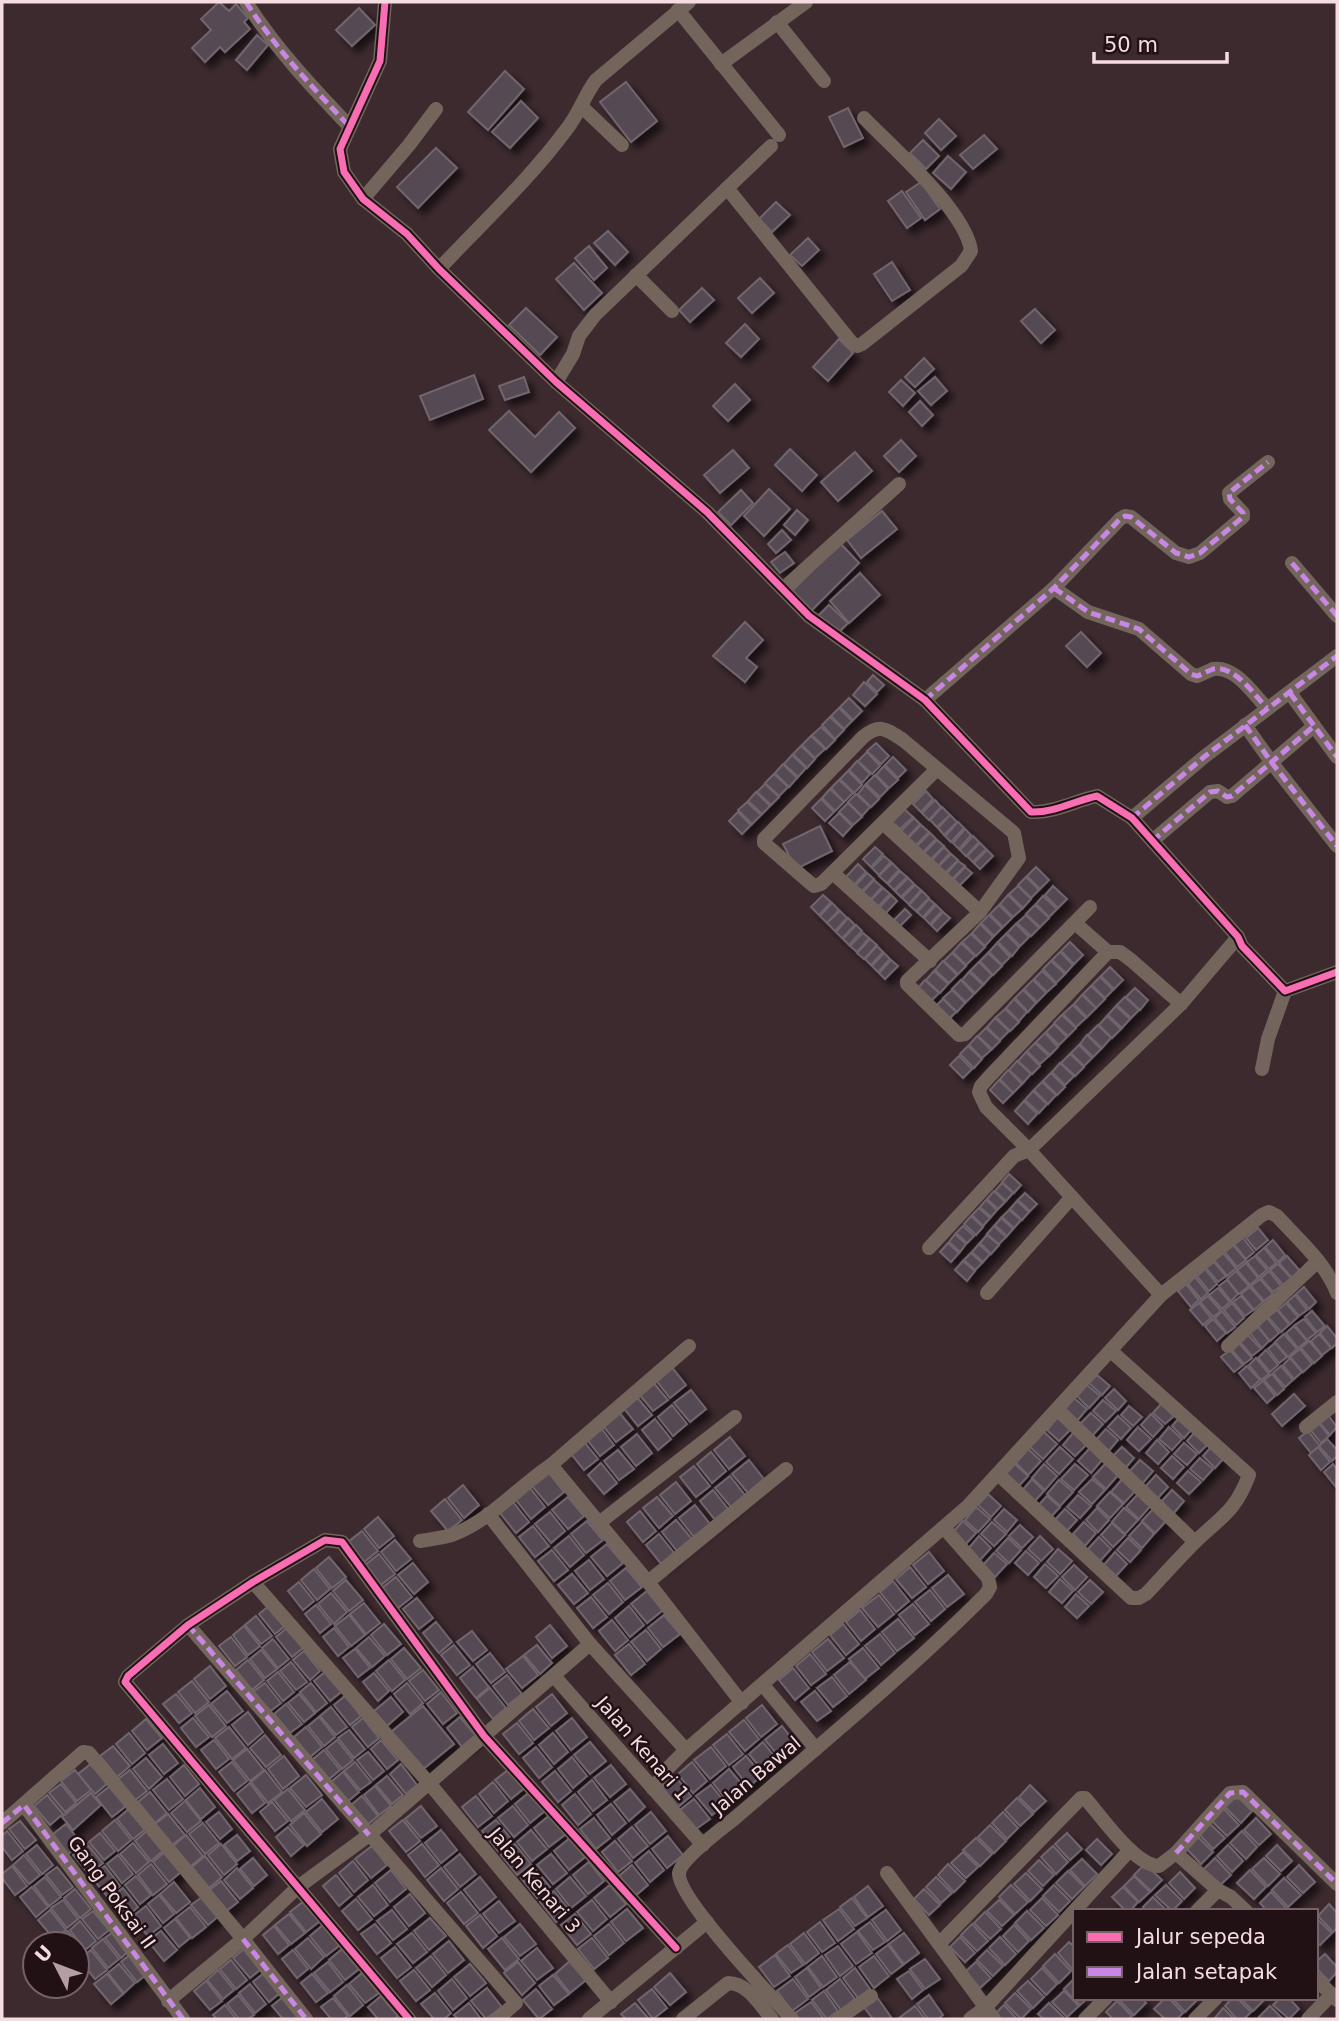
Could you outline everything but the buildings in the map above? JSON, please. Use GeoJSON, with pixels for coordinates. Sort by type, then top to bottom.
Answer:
{"type":"FeatureCollection","features":[{"type":"Feature","properties":{"kind":"street"},"geometry":{"type":"LineString","coordinates":[[246,2],[290,64],[350,127]]}},
{"type":"Feature","properties":{"kind":"street"},"geometry":{"type":"LineString","coordinates":[[385,2],[380,61],[340,149],[344,172],[363,199],[407,234],[439,269],[555,382],[707,512],[809,616],[925,700],[1031,813],[1047,813],[1072,801],[1097,796],[1132,818],[1238,937],[1242,946],[1285,990]]}},
{"type":"Feature","properties":{"kind":"street"},"geometry":{"type":"LineString","coordinates":[[721,64],[806,2]]}},
{"type":"Feature","properties":{"kind":"street"},"geometry":{"type":"LineString","coordinates":[[439,269],[550,151],[582,107],[585,95],[596,80],[683,6],[775,141],[595,315],[579,335],[573,354],[555,382]]}},
{"type":"Feature","properties":{"kind":"street"},"geometry":{"type":"LineString","coordinates":[[777,22],[824,81]]}},
{"type":"Feature","properties":{"kind":"street"},"geometry":{"type":"LineString","coordinates":[[582,107],[622,145]]}},
{"type":"Feature","properties":{"kind":"street"},"geometry":{"type":"LineString","coordinates":[[363,199],[436,109]]}},
{"type":"Feature","properties":{"kind":"street"},"geometry":{"type":"LineString","coordinates":[[727,188],[851,342],[857,346],[862,344],[961,266],[971,251],[961,226],[942,197],[863,118]]}},
{"type":"Feature","properties":{"kind":"street"},"geometry":{"type":"LineString","coordinates":[[636,275],[672,311]]}},
{"type":"Feature","properties":{"kind":"street"},"geometry":{"type":"LineString","coordinates":[[925,700],[1054,588],[1125,516],[1139,522],[1176,553],[1189,557],[1200,553],[1243,517],[1243,513],[1230,499],[1231,489],[1268,462]]}},
{"type":"Feature","properties":{"kind":"street"},"geometry":{"type":"LineString","coordinates":[[783,589],[899,484]]}},
{"type":"Feature","properties":{"kind":"street"},"geometry":{"type":"LineString","coordinates":[[1292,563],[1337,616]]}},
{"type":"Feature","properties":{"kind":"street"},"geometry":{"type":"LineString","coordinates":[[1054,588],[1088,612],[1139,629],[1191,674],[1197,676],[1223,669],[1233,673],[1268,708]]}},
{"type":"Feature","properties":{"kind":"street"},"geometry":{"type":"LineString","coordinates":[[1132,818],[1203,757],[1337,656]]}},
{"type":"Feature","properties":{"kind":"street"},"geometry":{"type":"LineString","coordinates":[[1290,693],[1337,757]]}},
{"type":"Feature","properties":{"kind":"street"},"geometry":{"type":"LineString","coordinates":[[1245,725],[1337,846]]}},
{"type":"Feature","properties":{"kind":"street"},"geometry":{"type":"LineString","coordinates":[[1152,841],[1210,792],[1218,791],[1227,797],[1232,796],[1314,726]]}},
{"type":"Feature","properties":{"kind":"street"},"geometry":{"type":"LineString","coordinates":[[936,770],[821,884],[814,886],[764,844],[764,839],[873,729],[885,729],[903,740],[1014,833],[1019,858],[981,912],[910,978],[907,984],[959,1035],[965,1034],[1090,907]]}},
{"type":"Feature","properties":{"kind":"street"},"geometry":{"type":"LineString","coordinates":[[1014,833],[1031,813]]}},
{"type":"Feature","properties":{"kind":"street"},"geometry":{"type":"LineString","coordinates":[[883,823],[981,912]]}},
{"type":"Feature","properties":{"kind":"street"},"geometry":{"type":"LineString","coordinates":[[832,873],[930,961]]}},
{"type":"Feature","properties":{"kind":"street"},"geometry":{"type":"LineString","coordinates":[[1074,923],[1108,953],[1119,953],[1131,960],[1181,1004]]}},
{"type":"Feature","properties":{"kind":"street"},"geometry":{"type":"LineString","coordinates":[[929,1248],[1014,1156],[1029,1150],[1181,1004],[1238,937]]}},
{"type":"Feature","properties":{"kind":"street"},"geometry":{"type":"LineString","coordinates":[[1108,953],[981,1086],[981,1100],[1161,1295]]}},
{"type":"Feature","properties":{"kind":"street"},"geometry":{"type":"LineString","coordinates":[[1285,990],[1337,972]]}},
{"type":"Feature","properties":{"kind":"street"},"geometry":{"type":"LineString","coordinates":[[1262,1069],[1268,1039],[1285,990]]}},
{"type":"Feature","properties":{"kind":"street"},"geometry":{"type":"LineString","coordinates":[[987,1293],[1072,1197]]}},
{"type":"Feature","properties":{"kind":"street"},"geometry":{"type":"LineString","coordinates":[[653,1789],[666,1770],[686,1750],[944,1528],[1058,1410],[1161,1295],[1269,1212],[1277,1216],[1318,1261],[1332,1278],[1337,1293]]}},
{"type":"Feature","properties":{"kind":"street"},"geometry":{"type":"LineString","coordinates":[[1228,1346],[1318,1261]]}},
{"type":"Feature","properties":{"kind":"street"},"geometry":{"type":"LineString","coordinates":[[420,1541],[450,1535],[488,1514],[551,1465],[689,1346]]}},
{"type":"Feature","properties":{"kind":"street"},"geometry":{"type":"LineString","coordinates":[[998,1474],[1131,1598],[1146,1594],[1195,1542],[1232,1509],[1241,1497],[1249,1475],[1111,1351]]}},
{"type":"Feature","properties":{"kind":"street"},"geometry":{"type":"LineString","coordinates":[[1306,1427],[1337,1402]]}},
{"type":"Feature","properties":{"kind":"street"},"geometry":{"type":"LineString","coordinates":[[1058,1410],[1195,1542]]}},
{"type":"Feature","properties":{"kind":"street"},"geometry":{"type":"LineString","coordinates":[[599,1524],[735,1417]]}},
{"type":"Feature","properties":{"kind":"street"},"geometry":{"type":"LineString","coordinates":[[551,1465],[648,1582],[742,1703]]}},
{"type":"Feature","properties":{"kind":"street"},"geometry":{"type":"LineString","coordinates":[[648,1582],[786,1469]]}},
{"type":"Feature","properties":{"kind":"street"},"geometry":{"type":"LineString","coordinates":[[488,1514],[590,1644],[686,1750]]}},
{"type":"Feature","properties":{"kind":"street","name":"Jalan Bawal"},"geometry":{"type":"LineString","coordinates":[[792,2019],[707,1922],[687,1895],[679,1876],[686,1862],[703,1845],[816,1749],[986,1594],[990,1587],[988,1578],[944,1528]]}},
{"type":"Feature","properties":{"kind":"street"},"geometry":{"type":"LineString","coordinates":[[409,2019],[125,1682],[128,1676],[188,1625],[253,1582],[325,1540],[342,1542],[484,1735],[676,1948]]}},
{"type":"Feature","properties":{"kind":"street","name":"Jalan Kenari 3"},"geometry":{"type":"LineString","coordinates":[[253,1582],[429,1783],[611,2002]]}},
{"type":"Feature","properties":{"kind":"street"},"geometry":{"type":"LineString","coordinates":[[188,1625],[516,2003],[496,2019]]}},
{"type":"Feature","properties":{"kind":"street"},"geometry":{"type":"LineString","coordinates":[[168,2001],[243,1939],[298,1887],[369,1835],[590,1644]]}},
{"type":"Feature","properties":{"kind":"street","name":"Jalan Kenari 1"},"geometry":{"type":"LineString","coordinates":[[554,1676],[703,1845]]}},
{"type":"Feature","properties":{"kind":"street"},"geometry":{"type":"LineString","coordinates":[[763,1685],[816,1749]]}},
{"type":"Feature","properties":{"kind":"street"},"geometry":{"type":"LineString","coordinates":[[2,1823],[83,1752],[89,1753],[306,2019]]}},
{"type":"Feature","properties":{"kind":"street"},"geometry":{"type":"LineString","coordinates":[[939,1944],[1081,1798],[1085,1798],[1130,1850],[1154,1866],[1163,1864],[1178,1850],[1230,1793],[1242,1792],[1337,1884]]}},
{"type":"Feature","properties":{"kind":"street","name":"Gang Poksai II"},"geometry":{"type":"LineString","coordinates":[[24,1805],[183,2019]]}},
{"type":"Feature","properties":{"kind":"street"},"geometry":{"type":"LineString","coordinates":[[1079,1909],[1130,1850]]}},
{"type":"Feature","properties":{"kind":"street"},"geometry":{"type":"LineString","coordinates":[[1178,1850],[1218,1890],[1244,1909]]}},
{"type":"Feature","properties":{"kind":"street"},"geometry":{"type":"LineString","coordinates":[[887,1872],[990,2013]]}},
{"type":"Feature","properties":{"kind":"street"},"geometry":{"type":"LineString","coordinates":[[1199,1909],[1218,1890]]}},
{"type":"Feature","properties":{"kind":"street"},"geometry":{"type":"LineString","coordinates":[[970,2019],[990,2013],[1073,1916]]}},
{"type":"Feature","properties":{"kind":"street"},"geometry":{"type":"LineString","coordinates":[[589,2019],[707,1922]]}},
{"type":"Feature","properties":{"kind":"street"},"geometry":{"type":"LineString","coordinates":[[1308,2019],[1334,1997],[1318,1981]]}},
{"type":"Feature","properties":{"kind":"street"},"geometry":{"type":"LineString","coordinates":[[683,2019],[728,1983],[736,1983],[745,1988],[772,2019]]}},
{"type":"Feature","properties":{"kind":"street"},"geometry":{"type":"LineString","coordinates":[[838,2019],[871,1996]]}},
{"type":"Feature","properties":{"kind":"street"},"geometry":{"type":"LineString","coordinates":[[1085,2019],[1105,2000]]}},
{"type":"Feature","properties":{"kind":"street"},"geometry":{"type":"LineString","coordinates":[[1195,2019],[1214,2000]]}},
{"type":"Feature","properties":{"kind":"marked path"},"geometry":{"type":"LineString","coordinates":[[246,2],[282,52],[350,127]]}},
{"type":"Feature","properties":{"kind":"marked path"},"geometry":{"type":"LineString","coordinates":[[925,700],[1054,588],[1120,519],[1131,517],[1176,553],[1189,557],[1200,553],[1243,517],[1243,513],[1230,499],[1229,493],[1268,462]]}},
{"type":"Feature","properties":{"kind":"marked path"},"geometry":{"type":"LineString","coordinates":[[1292,563],[1337,616]]}},
{"type":"Feature","properties":{"kind":"marked path"},"geometry":{"type":"LineString","coordinates":[[1054,588],[1088,612],[1139,629],[1191,674],[1197,676],[1213,669],[1229,672],[1243,682],[1267,708]]}},
{"type":"Feature","properties":{"kind":"marked path"},"geometry":{"type":"LineString","coordinates":[[1132,818],[1204,757],[1337,656]]}},
{"type":"Feature","properties":{"kind":"marked path"},"geometry":{"type":"LineString","coordinates":[[1290,693],[1337,757]]}},
{"type":"Feature","properties":{"kind":"marked path"},"geometry":{"type":"LineString","coordinates":[[1245,725],[1337,846]]}},
{"type":"Feature","properties":{"kind":"marked path"},"geometry":{"type":"LineString","coordinates":[[1152,841],[1210,792],[1218,791],[1227,797],[1232,796],[1314,726]]}},
{"type":"Feature","properties":{"kind":"marked path"},"geometry":{"type":"LineString","coordinates":[[188,1625],[369,1835]]}},
{"type":"Feature","properties":{"kind":"marked path"},"geometry":{"type":"LineString","coordinates":[[1176,1853],[1230,1793],[1243,1792],[1337,1884]]}},
{"type":"Feature","properties":{"kind":"marked path"},"geometry":{"type":"LineString","coordinates":[[2,1823],[24,1805],[183,2019]]}},
{"type":"Feature","properties":{"kind":"marked path"},"geometry":{"type":"LineString","coordinates":[[243,1939],[306,2019]]}},
{"type":"Feature","properties":{"kind":"cycle path"},"geometry":{"type":"LineString","coordinates":[[385,2],[380,61],[340,149],[344,172],[363,199],[407,234],[439,269],[556,382],[707,512],[809,616],[925,700],[1031,812],[1056,809],[1097,796],[1132,818],[1238,937],[1242,946],[1285,991],[1337,972]]}},
{"type":"Feature","properties":{"kind":"cycle path"},"geometry":{"type":"LineString","coordinates":[[409,2019],[125,1682],[128,1676],[188,1625],[253,1582],[325,1540],[342,1542],[484,1736],[676,1948]]}}]}
